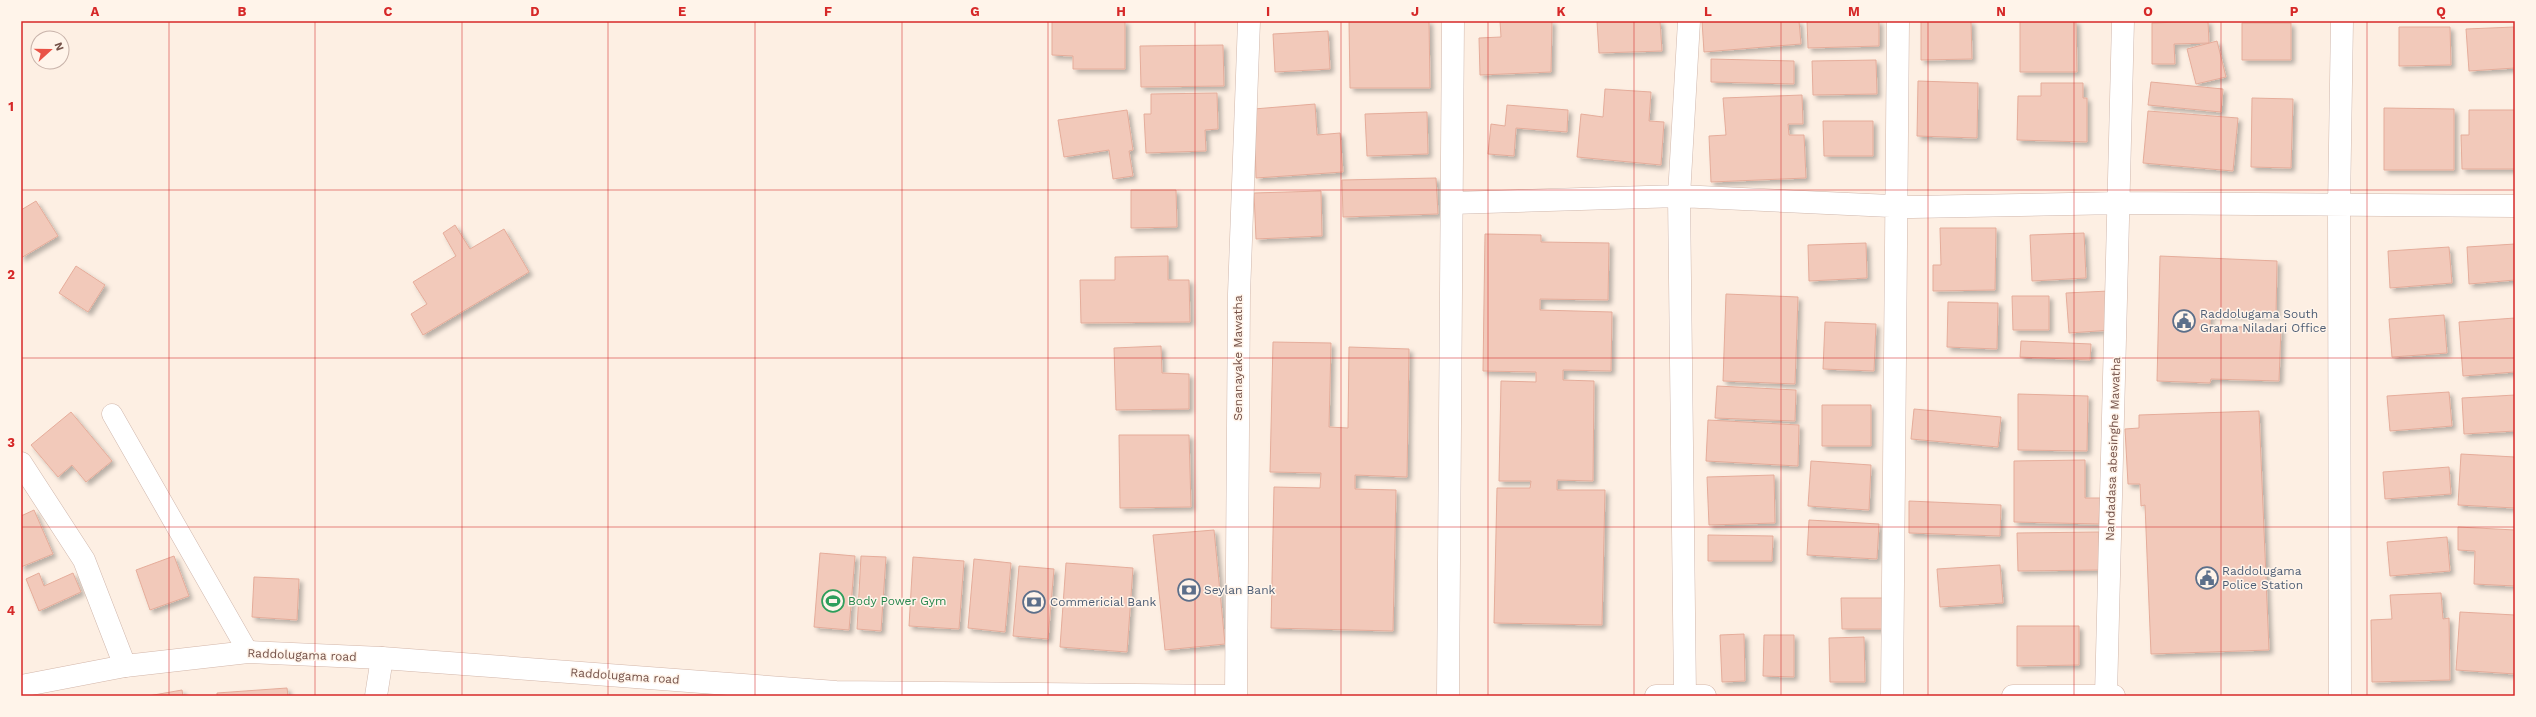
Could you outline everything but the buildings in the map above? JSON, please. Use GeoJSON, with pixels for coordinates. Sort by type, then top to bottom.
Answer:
{"type":"FeatureCollection","features":[{"type":"Feature","properties":{"kind":"street","name":"Senanayake Mawatha"},"geometry":{"type":"LineString","coordinates":[[1236,696],[1239,294],[1249,21]]}},
{"type":"Feature","properties":{"kind":"street"},"geometry":{"type":"LineString","coordinates":[[1448,696],[1453,21]]}},
{"type":"Feature","properties":{"kind":"street"},"geometry":{"type":"LineString","coordinates":[[1656,696],[1695,696],[1680,196],[1689,21]]}},
{"type":"Feature","properties":{"kind":"street"},"geometry":{"type":"LineString","coordinates":[[1892,696],[1898,21]]}},
{"type":"Feature","properties":{"kind":"street","name":"Nandadasa abesinghe Mawatha"},"geometry":{"type":"LineString","coordinates":[[2110,696],[2124,21]]}},
{"type":"Feature","properties":{"kind":"street"},"geometry":{"type":"LineString","coordinates":[[2340,696],[2339,206],[2342,21]]}},
{"type":"Feature","properties":{"kind":"street"},"geometry":{"type":"LineString","coordinates":[[1452,203],[1680,196],[1896,207],[2120,203],[2339,206],[2515,206]]}},
{"type":"Feature","properties":{"kind":"street"},"geometry":{"type":"LineString","coordinates":[[21,463],[84,560],[125,666]]}},
{"type":"Feature","properties":{"kind":"street","name":"Raddolugama road"},"geometry":{"type":"LineString","coordinates":[[21,686],[125,666],[248,652],[382,658],[836,692],[1232,696]]}},
{"type":"Feature","properties":{"kind":"street"},"geometry":{"type":"LineString","coordinates":[[376,696],[382,658]]}},
{"type":"Feature","properties":{"kind":"street"},"geometry":{"type":"LineString","coordinates":[[2013,696],[2110,696]]}},
{"type":"Feature","properties":{"kind":"lane"},"geometry":{"type":"LineString","coordinates":[[112,414],[248,652]]}},
{"type":"Feature","properties":{"kind":"place","name":"Raddolugama South Grama Niladari Office"},"geometry":{"type":"Point","coordinates":[2184,321]}},
{"type":"Feature","properties":{"kind":"place","name":"Raddolugama Police Station"},"geometry":{"type":"Point","coordinates":[2207,578]}},
{"type":"Feature","properties":{"kind":"place","name":"Seylan Bank"},"geometry":{"type":"Point","coordinates":[1189,590]}},
{"type":"Feature","properties":{"kind":"place","name":"Body Power Gym"},"geometry":{"type":"Point","coordinates":[833,601]}},
{"type":"Feature","properties":{"kind":"place","name":"Commericial Bank"},"geometry":{"type":"Point","coordinates":[1034,602]}}]}
